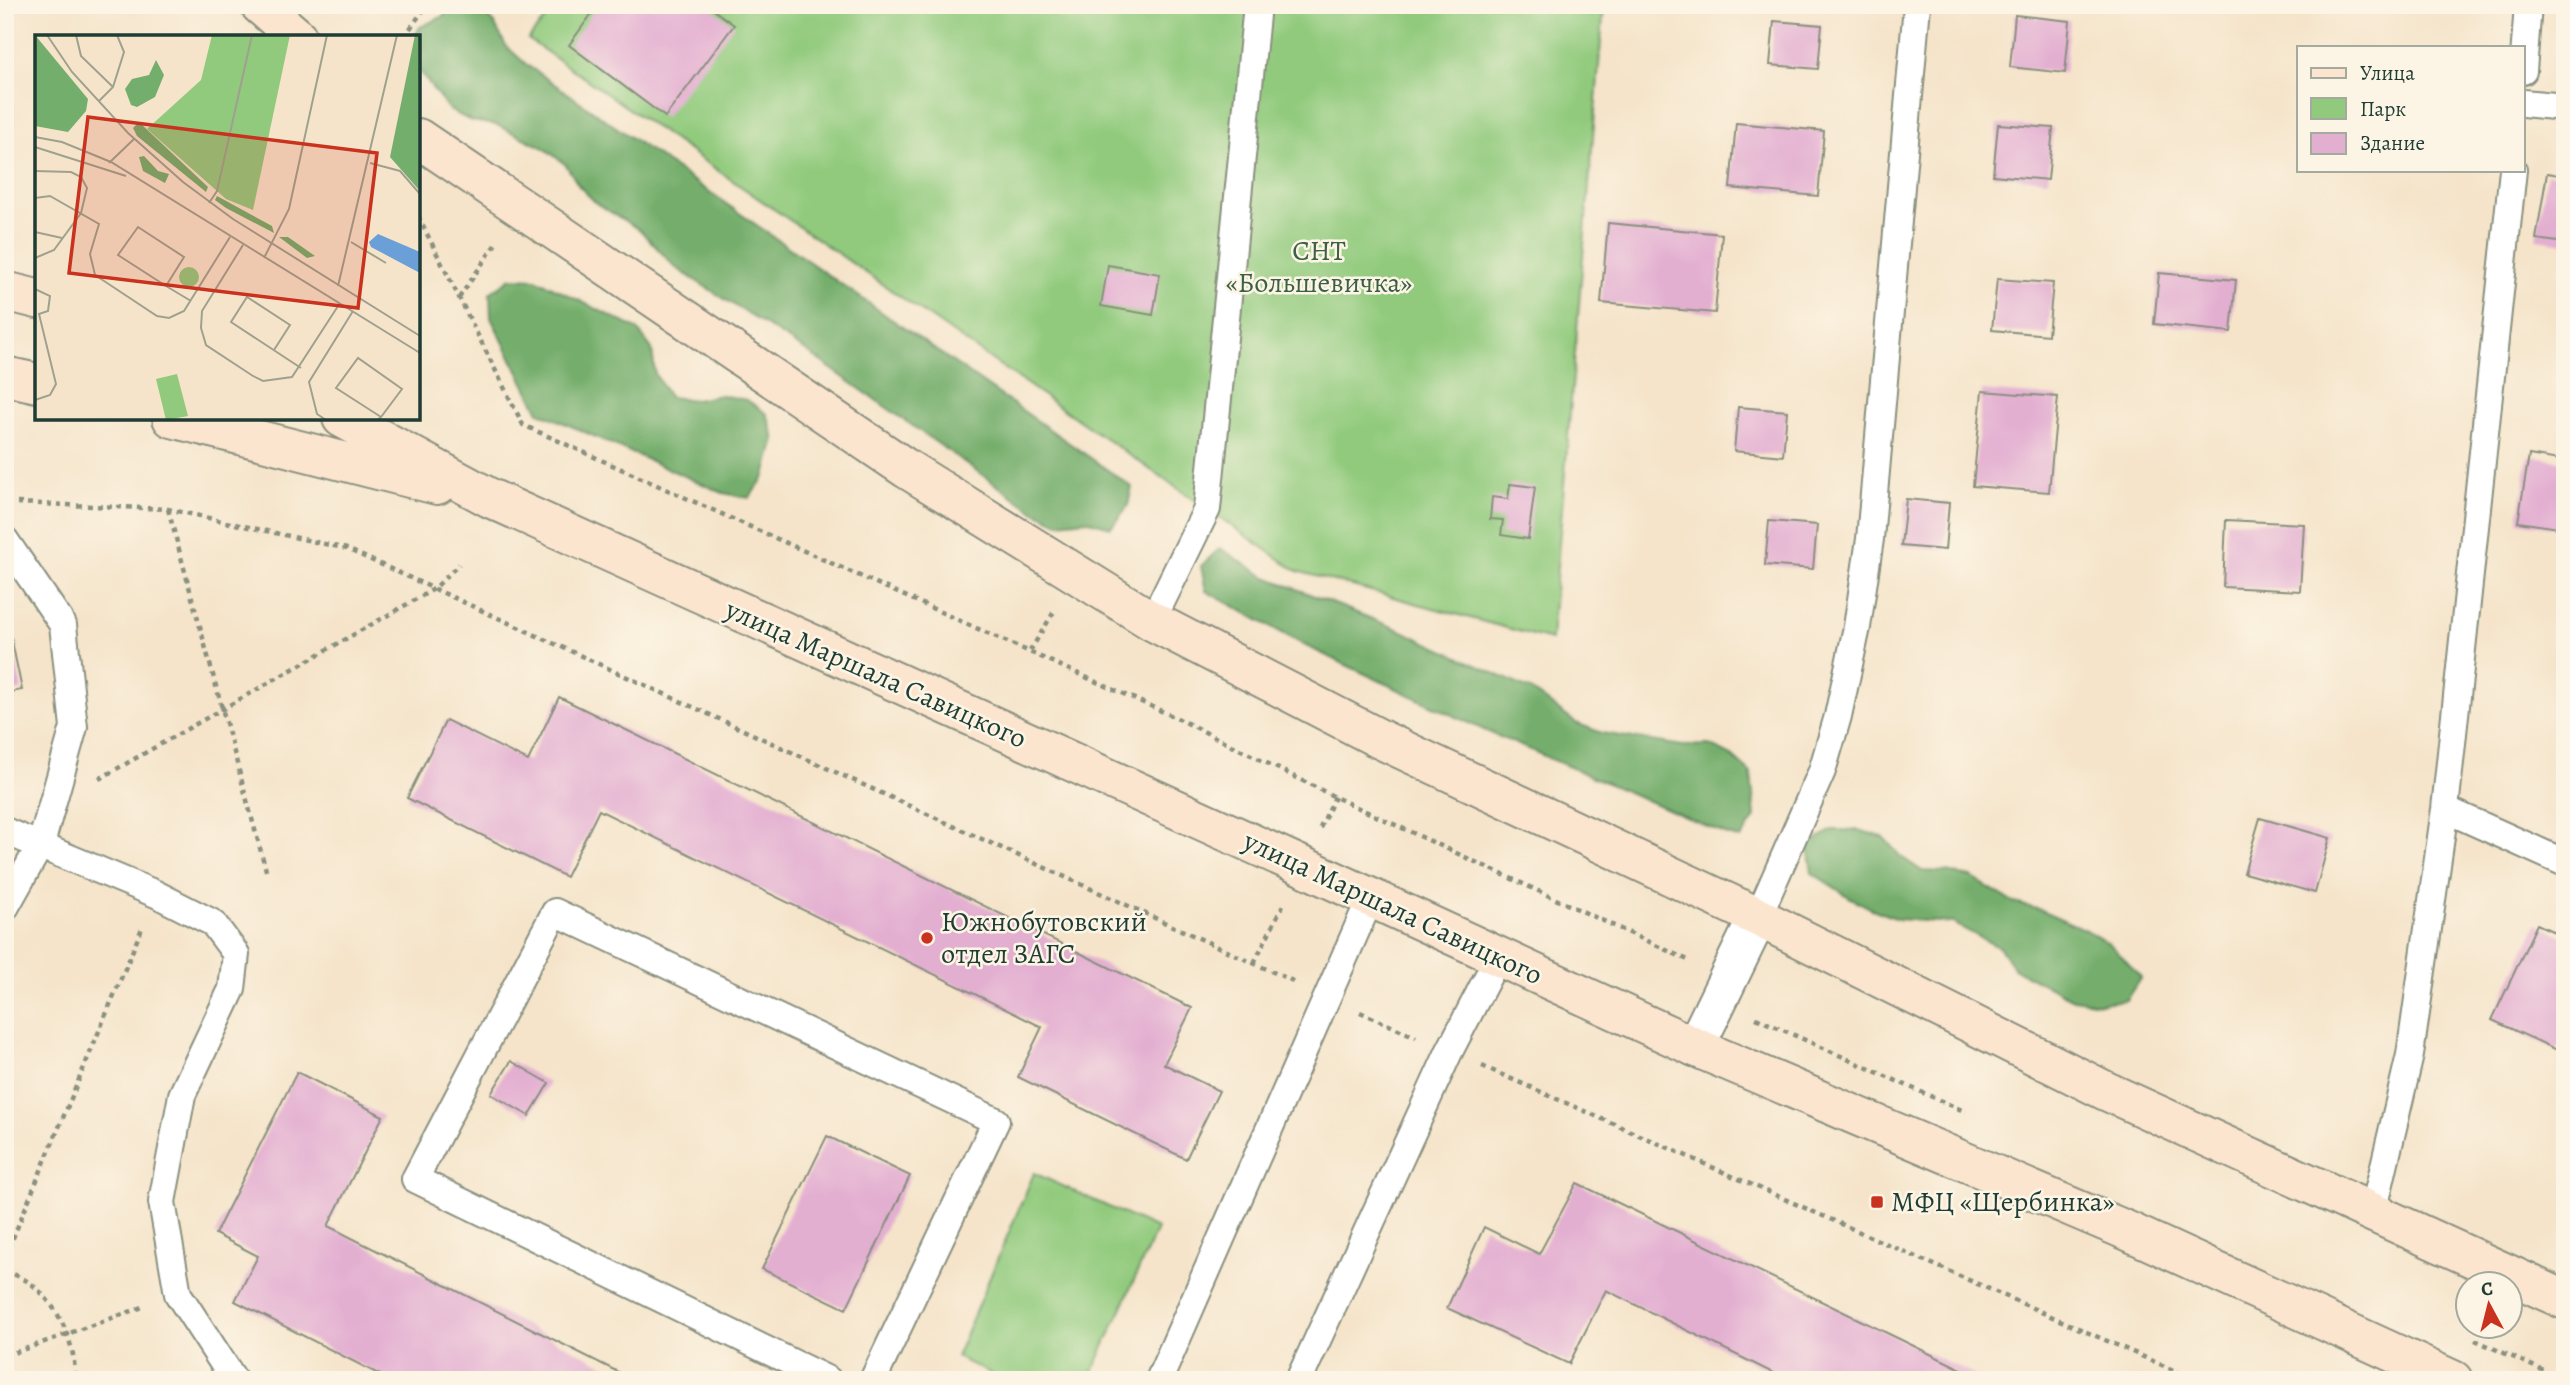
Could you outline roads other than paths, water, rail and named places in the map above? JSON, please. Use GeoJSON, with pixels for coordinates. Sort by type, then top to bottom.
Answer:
{"type":"FeatureCollection","features":[{"type":"Feature","properties":{"kind":"street"},"geometry":{"type":"LineString","coordinates":[[260,5],[295,35]]}},
{"type":"Feature","properties":{"kind":"street"},"geometry":{"type":"LineString","coordinates":[[420,141],[907,469],[1152,621],[1382,740],[1758,917],[2106,1091],[2565,1300]]}},
{"type":"Feature","properties":{"kind":"street"},"geometry":{"type":"LineString","coordinates":[[5,291],[35,298]]}},
{"type":"Feature","properties":{"kind":"street"},"geometry":{"type":"LineString","coordinates":[[5,376],[35,383]]}},
{"type":"Feature","properties":{"kind":"street","name":"улица Маршала Савицкого"},"geometry":{"type":"LineString","coordinates":[[346,420],[489,498],[1695,1046],[2128,1231],[2402,1370],[2453,1380]]}},
{"type":"Feature","properties":{"kind":"street"},"geometry":{"type":"LineString","coordinates":[[192,421],[489,498]]}},
{"type":"Feature","properties":{"kind":"street"},"geometry":{"type":"LineString","coordinates":[[1695,1046],[1758,917]]}},
{"type":"Feature","properties":{"kind":"lane"},"geometry":{"type":"LineString","coordinates":[[1152,621],[1207,509],[1257,5]]}},
{"type":"Feature","properties":{"kind":"lane"},"geometry":{"type":"LineString","coordinates":[[1758,917],[1822,771],[1857,627],[1870,539],[1917,5]]}},
{"type":"Feature","properties":{"kind":"lane"},"geometry":{"type":"LineString","coordinates":[[2524,58],[2528,5]]}},
{"type":"Feature","properties":{"kind":"lane"},"geometry":{"type":"LineString","coordinates":[[2524,103],[2565,107]]}},
{"type":"Feature","properties":{"kind":"lane"},"geometry":{"type":"LineString","coordinates":[[2373,1213],[2410,1055],[2445,809],[2513,172]]}},
{"type":"Feature","properties":{"kind":"lane"},"geometry":{"type":"LineString","coordinates":[[5,540],[63,625],[74,727],[41,844],[5,908]]}},
{"type":"Feature","properties":{"kind":"lane"},"geometry":{"type":"LineString","coordinates":[[2445,809],[2565,863]]}},
{"type":"Feature","properties":{"kind":"lane"},"geometry":{"type":"LineString","coordinates":[[5,831],[156,894],[213,923],[236,954],[232,989],[182,1095],[162,1202],[178,1294],[234,1380]]}},
{"type":"Feature","properties":{"kind":"lane"},"geometry":{"type":"LineString","coordinates":[[1158,1380],[1371,897]]}},
{"type":"Feature","properties":{"kind":"lane"},"geometry":{"type":"LineString","coordinates":[[828,1380],[415,1179],[555,912],[996,1121],[873,1380]]}},
{"type":"Feature","properties":{"kind":"lane"},"geometry":{"type":"LineString","coordinates":[[1300,1380],[1449,1052],[1498,957]]}},
{"type":"Feature","properties":{"kind":"place","name":"Южнобутовский отдел ЗАГС"},"geometry":{"type":"Point","coordinates":[927,938]}},
{"type":"Feature","properties":{"kind":"place","name":"МФЦ «Щербинка»"},"geometry":{"type":"Point","coordinates":[1877,1202]}},
{"type":"Feature","properties":{"kind":"park label","name":"СНТ «Большевичка»"},"geometry":{"type":"Point","coordinates":[1319,267]}}]}
